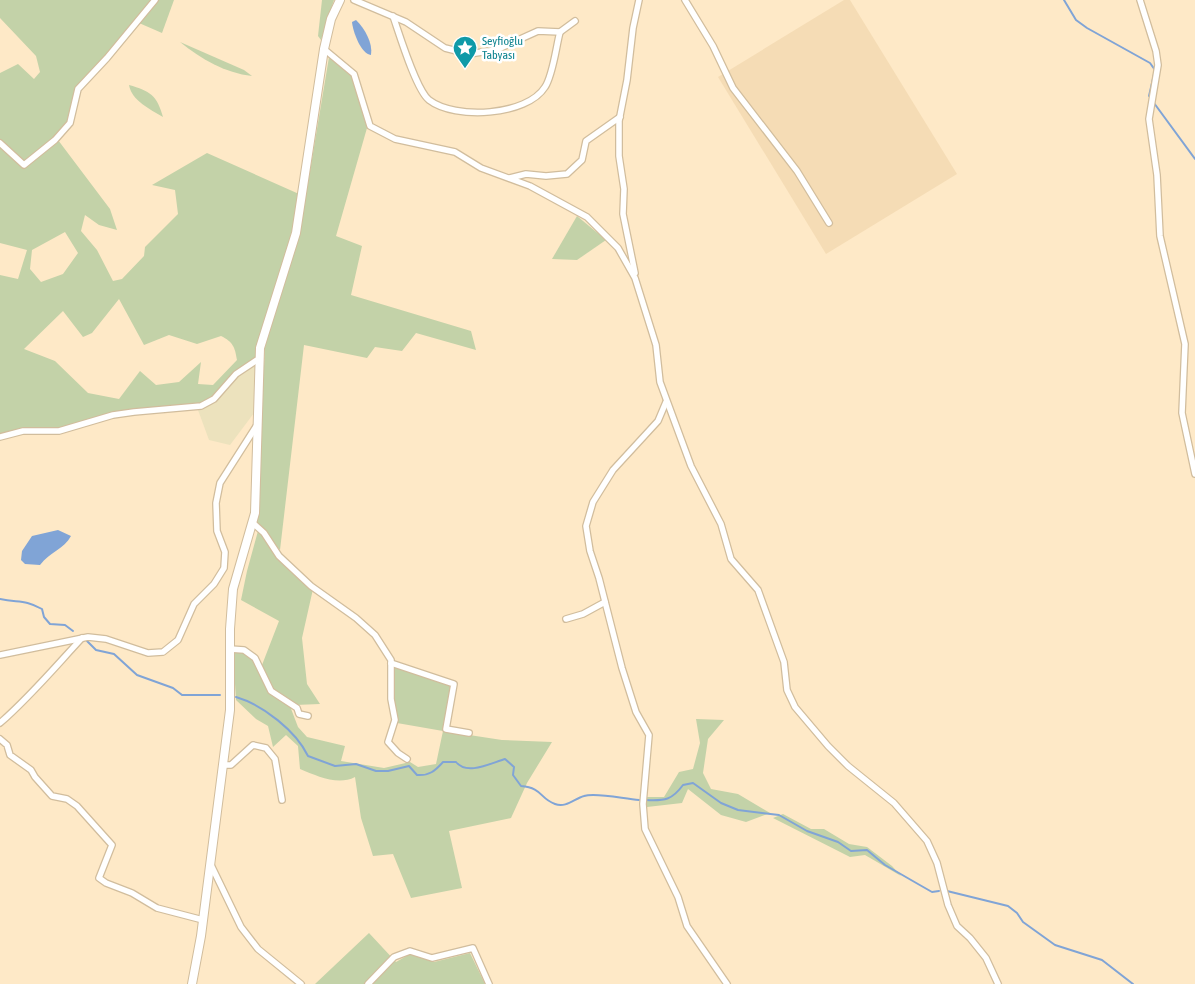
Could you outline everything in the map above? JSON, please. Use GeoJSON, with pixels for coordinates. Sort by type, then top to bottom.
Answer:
{"type":"FeatureCollection","features":[{"type":"Feature","properties":{"kind":"street"},"geometry":{"type":"LineString","coordinates":[[0,142],[24,165],[55,140],[70,123],[78,89],[155,0]]}},
{"type":"Feature","properties":{"kind":"street"},"geometry":{"type":"LineString","coordinates":[[192,984],[203,920],[230,710],[230,648],[233,589],[253,523],[260,348],[296,233],[324,49],[331,19],[340,0]]}},
{"type":"Feature","properties":{"kind":"street"},"geometry":{"type":"LineString","coordinates":[[354,0],[406,22],[445,48],[469,54],[496,50],[538,32],[560,32],[575,21]]}},
{"type":"Feature","properties":{"kind":"street"},"geometry":{"type":"LineString","coordinates":[[639,0],[620,117],[619,156],[624,189],[623,214],[636,278],[656,345],[660,382],[666,402],[691,466],[721,524],[731,559],[758,590],[784,662],[787,690],[795,707],[828,746],[848,766],[894,803],[927,841],[938,863],[948,905],[957,926],[970,938],[986,958],[998,984]]}},
{"type":"Feature","properties":{"kind":"street"},"geometry":{"type":"LineString","coordinates":[[685,0],[713,46],[733,88],[797,172],[829,224]]}},
{"type":"Feature","properties":{"kind":"street"},"geometry":{"type":"LineString","coordinates":[[1140,0],[1156,51],[1158,65],[1149,119],[1157,175],[1160,236],[1185,344],[1182,413],[1195,474]]}},
{"type":"Feature","properties":{"kind":"street"},"geometry":{"type":"LineString","coordinates":[[393,16],[405,55],[427,99],[443,107],[478,113],[500,110],[533,101],[546,86],[560,32]]}},
{"type":"Feature","properties":{"kind":"street"},"geometry":{"type":"LineString","coordinates":[[324,49],[354,74],[370,126],[395,138],[455,152],[481,168],[530,186],[587,217],[618,248],[636,278]]}},
{"type":"Feature","properties":{"kind":"street"},"geometry":{"type":"LineString","coordinates":[[510,178],[526,174],[546,176],[567,174],[582,160],[586,141],[620,117]]}},
{"type":"Feature","properties":{"kind":"street"},"geometry":{"type":"LineString","coordinates":[[0,437],[24,431],[59,431],[112,415],[201,406],[214,399],[236,374],[260,358]]}},
{"type":"Feature","properties":{"kind":"street"},"geometry":{"type":"LineString","coordinates":[[666,402],[658,421],[613,470],[593,502],[586,526],[590,550],[636,712],[649,734],[643,804],[645,829],[678,897],[687,926],[727,984]]}},
{"type":"Feature","properties":{"kind":"street"},"geometry":{"type":"LineString","coordinates":[[0,655],[82,638],[106,639],[148,653],[163,652],[178,640],[194,604],[214,584],[224,568],[225,552],[218,531],[216,503],[220,483],[258,423]]}},
{"type":"Feature","properties":{"kind":"street"},"geometry":{"type":"LineString","coordinates":[[253,523],[264,533],[278,556],[312,586],[356,618],[375,635],[391,660],[391,699],[395,720],[388,742],[398,753],[407,759]]}},
{"type":"Feature","properties":{"kind":"street"},"geometry":{"type":"LineString","coordinates":[[566,618],[583,614],[605,602]]}},
{"type":"Feature","properties":{"kind":"street"},"geometry":{"type":"LineString","coordinates":[[0,723],[33,693],[46,675],[82,638]]}},
{"type":"Feature","properties":{"kind":"street"},"geometry":{"type":"LineString","coordinates":[[230,648],[244,650],[255,658],[271,691],[297,708],[300,714],[308,716]]}},
{"type":"Feature","properties":{"kind":"street"},"geometry":{"type":"LineString","coordinates":[[391,663],[454,684],[446,729],[469,733]]}},
{"type":"Feature","properties":{"kind":"street"},"geometry":{"type":"LineString","coordinates":[[0,739],[7,745],[10,755],[31,770],[52,796],[66,799],[77,806],[112,845],[99,878],[106,883],[132,893],[158,908],[203,920]]}},
{"type":"Feature","properties":{"kind":"street"},"geometry":{"type":"LineString","coordinates":[[224,764],[231,765],[252,745],[266,748],[275,759],[282,800]]}},
{"type":"Feature","properties":{"kind":"street"},"geometry":{"type":"LineString","coordinates":[[210,862],[241,927],[258,949],[301,984]]}},
{"type":"Feature","properties":{"kind":"street"},"geometry":{"type":"LineString","coordinates":[[368,984],[394,957],[410,951],[432,958],[473,948],[489,984]]}},
{"type":"Feature","properties":{"kind":"shaded area"},"geometry":{"type":"Polygon","coordinates":[[[844,0],[850,0],[957,174],[826,254],[718,77],[844,0]]]}},
{"type":"Feature","properties":{"kind":"green space"},"geometry":{"type":"Polygon","coordinates":[[[0,0],[152,0],[105,57],[76,88],[68,120],[53,139],[24,162],[0,139],[0,73],[18,64],[34,79],[40,72],[36,56],[0,18],[0,0]]]}},
{"type":"Feature","properties":{"kind":"green space"},"geometry":{"type":"Polygon","coordinates":[[[157,0],[174,0],[162,33],[139,23],[157,0]]]}},
{"type":"Feature","properties":{"kind":"green space"},"geometry":{"type":"Polygon","coordinates":[[[322,0],[334,0],[321,40],[318,36],[322,0]]]}},
{"type":"Feature","properties":{"kind":"green space"},"geometry":{"type":"Polygon","coordinates":[[[180,42],[244,70],[252,76],[232,72],[214,64],[180,42]]]}},
{"type":"Feature","properties":{"kind":"green space"},"geometry":{"type":"Polygon","coordinates":[[[329,57],[352,77],[367,128],[336,236],[362,246],[351,295],[471,331],[476,350],[416,333],[402,351],[375,347],[367,358],[304,345],[280,550],[256,522],[265,347],[300,231],[329,57]]]}},
{"type":"Feature","properties":{"kind":"green space"},"geometry":{"type":"Polygon","coordinates":[[[129,85],[142,89],[152,95],[163,117],[147,108],[138,100],[129,85]]]}},
{"type":"Feature","properties":{"kind":"green space"},"geometry":{"type":"Polygon","coordinates":[[[58,140],[110,209],[117,230],[99,225],[85,215],[81,231],[97,250],[113,281],[122,279],[144,256],[145,247],[178,214],[175,190],[152,185],[207,153],[299,194],[293,227],[255,360],[213,397],[201,404],[143,409],[60,429],[22,429],[0,435],[0,275],[18,279],[27,250],[0,243],[0,145],[24,168],[58,140]],[[65,232],[32,250],[30,269],[41,282],[63,274],[78,253],[65,232]],[[119,299],[92,333],[83,337],[63,311],[24,349],[55,361],[88,393],[119,399],[140,371],[156,385],[179,382],[201,362],[198,384],[213,385],[237,360],[233,345],[221,336],[197,344],[169,335],[144,345],[119,299]]]}},
{"type":"Feature","properties":{"kind":"green space"},"geometry":{"type":"Polygon","coordinates":[[[577,216],[606,240],[577,260],[552,259],[577,216]]]}},
{"type":"Feature","properties":{"kind":"green space"},"geometry":{"type":"Polygon","coordinates":[[[258,531],[263,535],[277,558],[313,589],[302,638],[307,684],[320,704],[295,705],[273,691],[262,665],[279,621],[241,600],[258,531]]]}},
{"type":"Feature","properties":{"kind":"green space"},"geometry":{"type":"Polygon","coordinates":[[[233,652],[244,652],[254,660],[269,692],[290,706],[298,727],[307,737],[345,746],[341,761],[384,768],[410,762],[418,767],[436,764],[443,731],[502,740],[552,742],[527,783],[511,818],[449,831],[462,888],[411,898],[393,854],[373,856],[361,818],[355,777],[342,781],[335,780],[320,777],[300,769],[298,746],[286,735],[273,747],[268,726],[256,719],[236,700],[233,652]]]}},
{"type":"Feature","properties":{"kind":"green space"},"geometry":{"type":"Polygon","coordinates":[[[392,666],[452,685],[443,731],[397,723],[393,699],[392,666]]]}},
{"type":"Feature","properties":{"kind":"green space"},"geometry":{"type":"Polygon","coordinates":[[[696,719],[724,720],[708,739],[703,773],[711,789],[738,794],[770,813],[746,822],[721,815],[688,789],[682,803],[647,807],[647,797],[664,797],[679,772],[693,769],[700,743],[696,719]]]}},
{"type":"Feature","properties":{"kind":"green space"},"geometry":{"type":"Polygon","coordinates":[[[783,814],[811,829],[824,829],[849,844],[867,847],[892,866],[901,876],[865,855],[850,857],[773,818],[783,814]]]}},
{"type":"Feature","properties":{"kind":"green space"},"geometry":{"type":"Polygon","coordinates":[[[369,933],[396,962],[410,954],[434,962],[470,953],[485,984],[315,984],[369,933]]]}},
{"type":"Feature","properties":{"kind":"sand"},"geometry":{"type":"Polygon","coordinates":[[[256,362],[254,413],[230,445],[209,440],[198,410],[213,402],[237,375],[256,362]]]}},
{"type":"Feature","properties":{"kind":"water"},"geometry":{"type":"Polygon","coordinates":[[[356,20],[368,36],[371,55],[364,51],[356,37],[352,22],[356,20]]]}},
{"type":"Feature","properties":{"kind":"water"},"geometry":{"type":"Polygon","coordinates":[[[58,530],[71,536],[65,544],[40,565],[25,564],[21,560],[22,551],[32,536],[58,530]]]}},
{"type":"Feature","properties":{"kind":"waterway"},"geometry":{"type":"LineString","coordinates":[[1064,0],[1076,20],[1150,63],[1155,70],[1149,96]]}},
{"type":"Feature","properties":{"kind":"waterway"},"geometry":{"type":"LineString","coordinates":[[1154,103],[1195,159]]}},
{"type":"Feature","properties":{"kind":"waterway"},"geometry":{"type":"LineString","coordinates":[[0,599],[26,602],[36,606],[42,609],[44,617],[50,624],[65,625],[73,631]]}},
{"type":"Feature","properties":{"kind":"waterway"},"geometry":{"type":"LineString","coordinates":[[87,641],[96,650],[114,654],[137,675],[173,688],[182,695],[220,695]]}},
{"type":"Feature","properties":{"kind":"waterway"},"geometry":{"type":"LineString","coordinates":[[236,697],[257,706],[278,720],[295,737],[308,756],[335,766],[356,764],[376,771],[388,771],[409,766],[417,775],[425,775],[432,772],[443,762],[456,762],[466,768],[473,768],[505,759],[514,767],[513,775],[521,786],[537,791],[555,804],[563,805],[589,795],[639,800]]}},
{"type":"Feature","properties":{"kind":"waterway"},"geometry":{"type":"LineString","coordinates":[[646,800],[671,797],[683,785],[693,783],[721,803],[738,810],[779,815],[807,831],[838,842],[851,851],[867,850],[885,865],[932,892],[939,891]]}},
{"type":"Feature","properties":{"kind":"waterway"},"geometry":{"type":"LineString","coordinates":[[947,891],[1008,906],[1017,913],[1023,922],[1055,945],[1102,960],[1133,984]]}},
{"type":"Feature","properties":{"kind":"place","name":"Seyfioğlu Tabyası"},"geometry":{"type":"Point","coordinates":[465,69]}}]}
